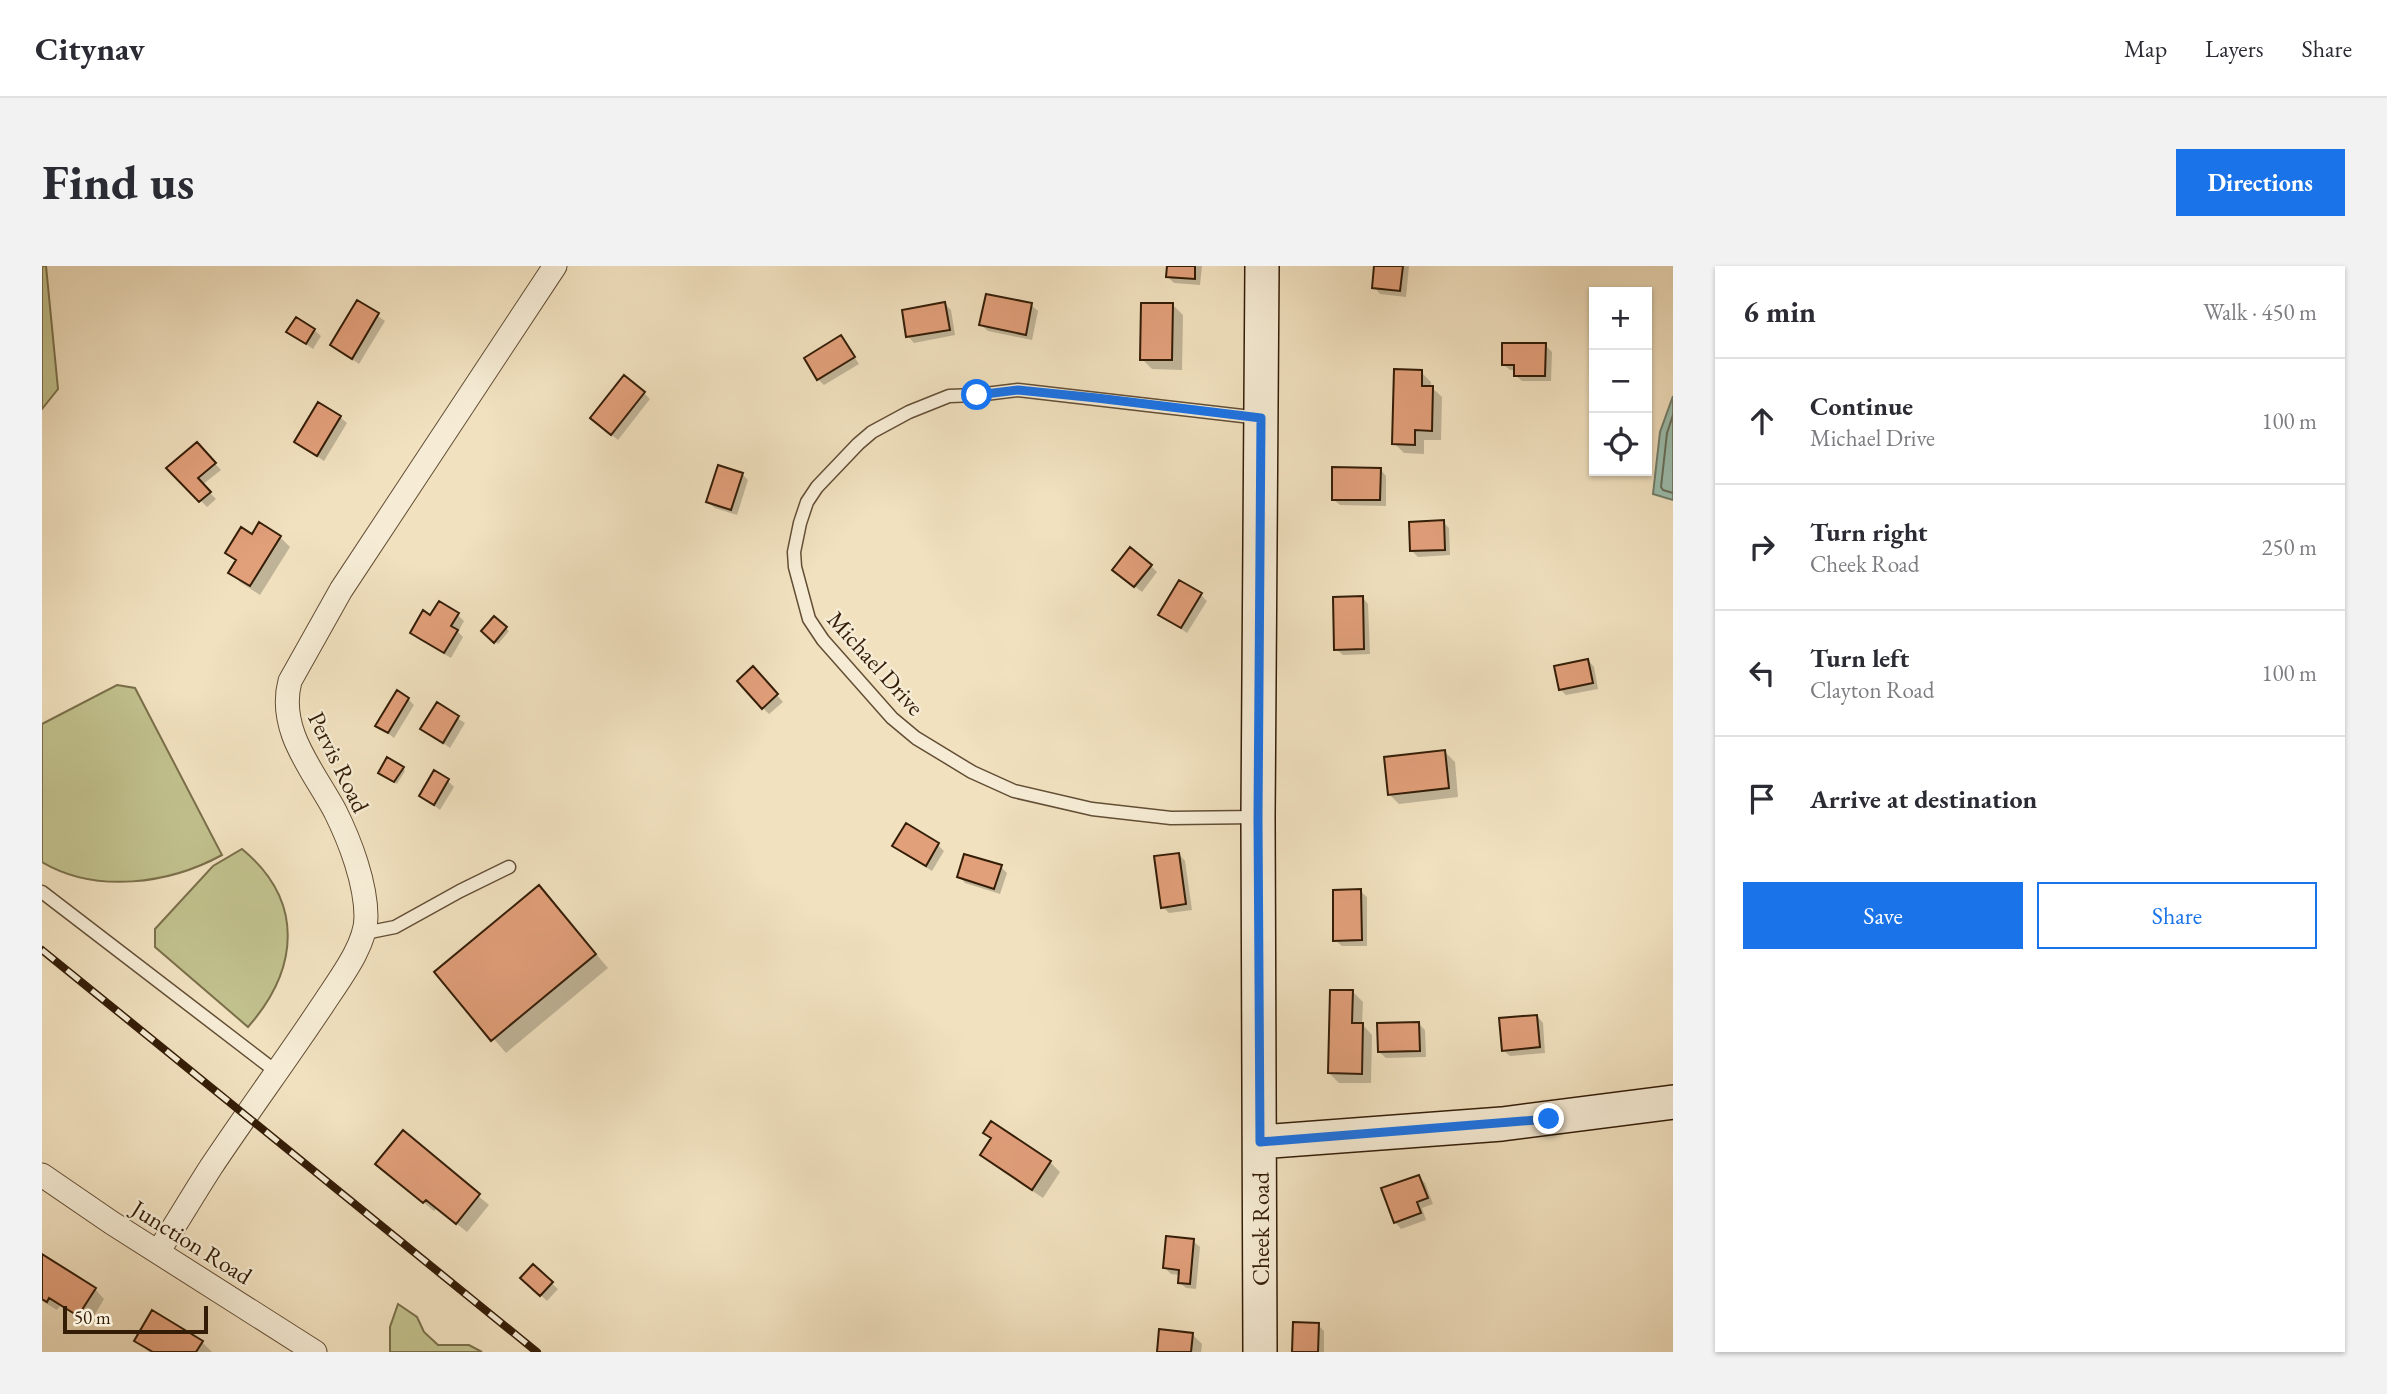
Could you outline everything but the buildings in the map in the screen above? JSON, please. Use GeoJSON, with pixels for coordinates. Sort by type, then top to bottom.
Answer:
{"type":"FeatureCollection","features":[{"type":"Feature","properties":{"kind":"street","name":"Pervis Road"},"geometry":{"type":"LineString","coordinates":[[365,933],[363,892],[349,842],[306,762],[287,714],[286,697],[290,681],[341,590],[555,266]]}},
{"type":"Feature","properties":{"kind":"street","name":"Cheek Road"},"geometry":{"type":"LineString","coordinates":[[1260,1352],[1258,817],[1262,266]]}},
{"type":"Feature","properties":{"kind":"street"},"geometry":{"type":"LineString","coordinates":[[158,1252],[211,1167],[278,1073],[343,974],[365,933]]}},
{"type":"Feature","properties":{"kind":"street"},"geometry":{"type":"LineString","coordinates":[[1260,1142],[1502,1124],[1673,1102]]}},
{"type":"Feature","properties":{"kind":"street","name":"Junction Road"},"geometry":{"type":"LineString","coordinates":[[42,1175],[158,1252],[284,1344],[315,1352]]}},
{"type":"Feature","properties":{"kind":"lane","name":"Michael Drive"},"geometry":{"type":"LineString","coordinates":[[1258,817],[1171,818],[1092,808],[1014,791],[972,772],[916,738],[892,718],[824,640],[808,619],[794,552],[807,502],[817,487],[858,444],[872,432],[909,412],[949,396],[1018,390],[1261,418]]}},
{"type":"Feature","properties":{"kind":"lane"},"geometry":{"type":"LineString","coordinates":[[365,933],[395,927],[509,867]]}},
{"type":"Feature","properties":{"kind":"lane"},"geometry":{"type":"LineString","coordinates":[[42,892],[278,1073]]}},
{"type":"Feature","properties":{"kind":"green space"},"geometry":{"type":"Polygon","coordinates":[[[42,266],[46,266],[58,389],[42,409],[42,266]]]}},
{"type":"Feature","properties":{"kind":"green space"},"geometry":{"type":"Polygon","coordinates":[[[117,685],[135,688],[222,855],[179,873],[132,881],[85,878],[42,862],[42,724],[117,685]]]}},
{"type":"Feature","properties":{"kind":"green space"},"geometry":{"type":"Polygon","coordinates":[[[242,849],[262,869],[277,891],[285,913],[288,936],[285,959],[277,982],[265,1005],[248,1027],[155,947],[155,929],[213,866],[242,849]]]}},
{"type":"Feature","properties":{"kind":"green space"},"geometry":{"type":"Polygon","coordinates":[[[398,1304],[417,1317],[424,1332],[438,1345],[469,1345],[482,1352],[390,1352],[390,1327],[398,1304]]]}},
{"type":"Feature","properties":{"kind":"water"},"geometry":{"type":"Polygon","coordinates":[[[1673,396],[1673,500],[1653,494],[1660,432],[1673,396]]]}},
{"type":"Feature","properties":{"kind":"railway"},"geometry":{"type":"LineString","coordinates":[[42,950],[537,1352]]}},
{"type":"Feature","properties":{"kind":"route"},"geometry":{"type":"LineString","coordinates":[[977,395],[1018,390],[1261,418],[1258,817],[1260,1142],[1549,1119]]}}]}
